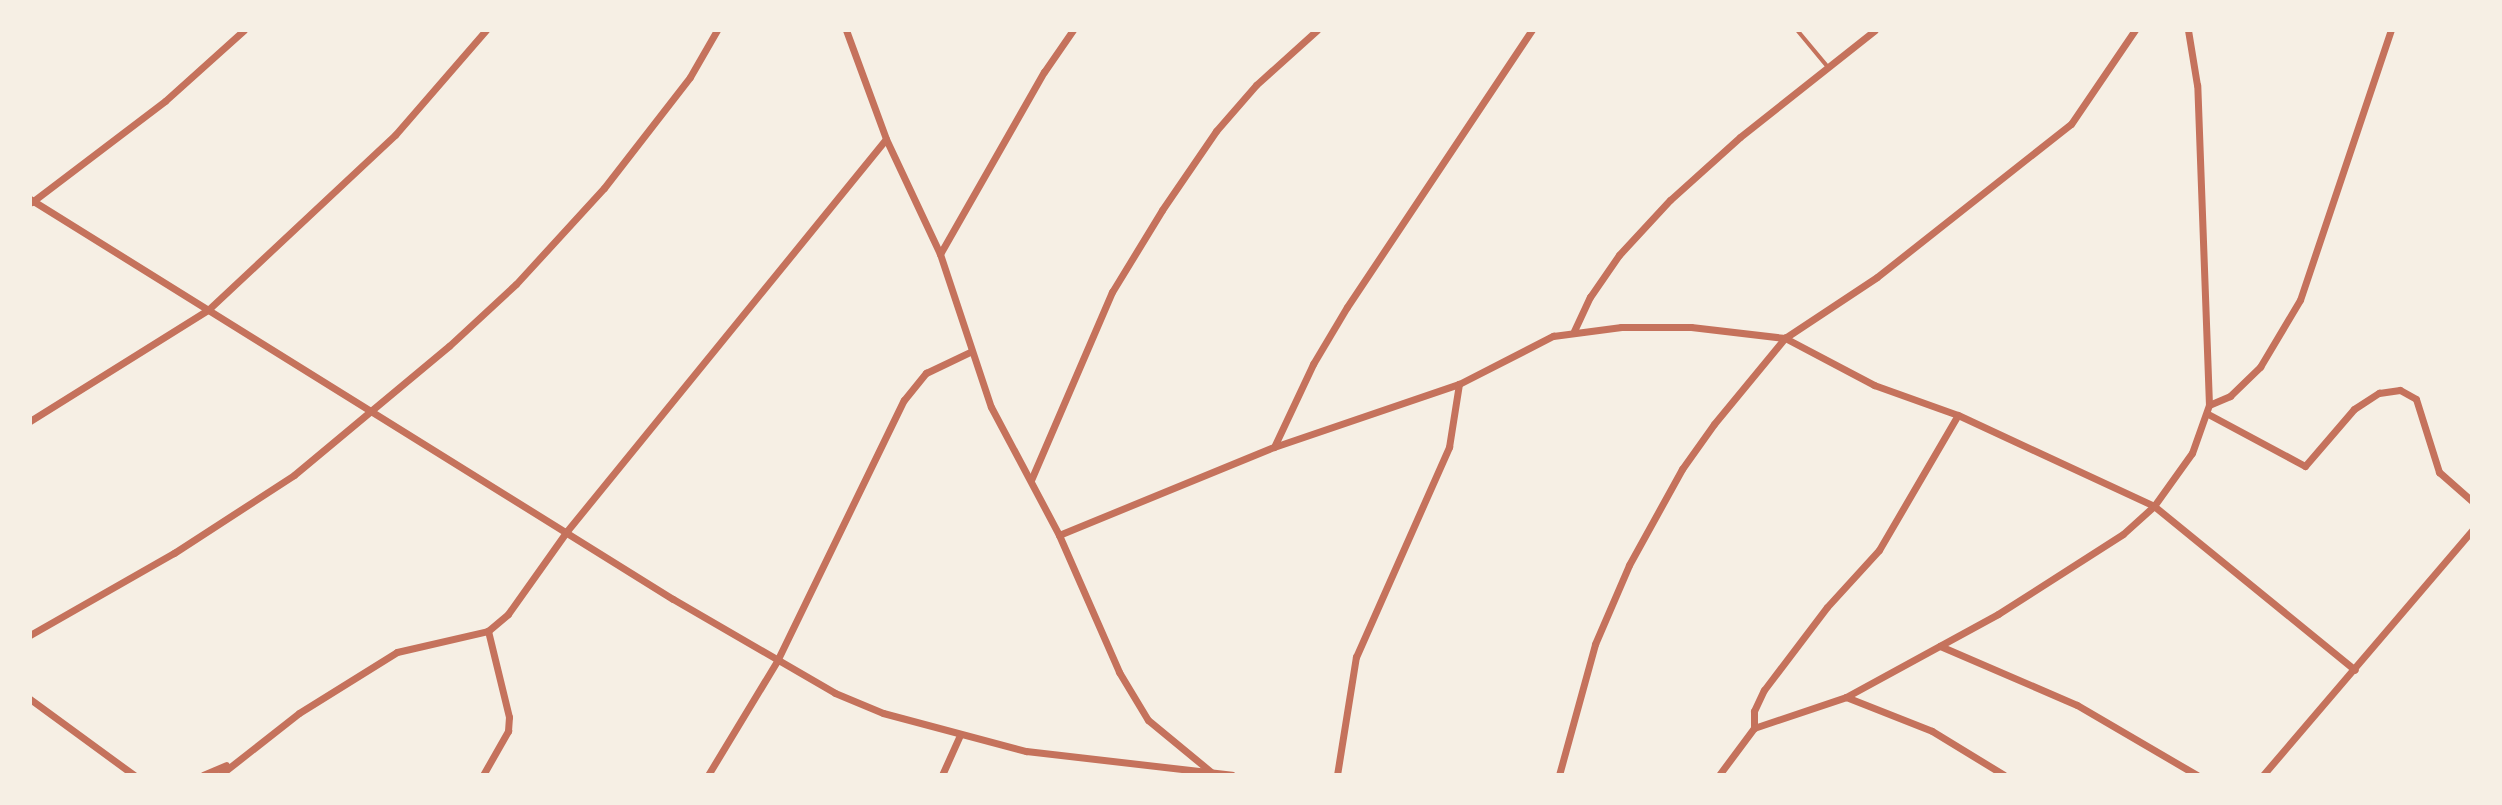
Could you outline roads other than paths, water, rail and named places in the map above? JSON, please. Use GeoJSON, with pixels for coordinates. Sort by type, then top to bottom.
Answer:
{"type":"FeatureCollection","features":[{"type":"Feature","properties":{"kind":"street"},"geometry":{"type":"LineString","coordinates":[[244,30],[165,101],[31,201],[777,661],[835,693],[960,735],[1150,772],[1232,775]]}},
{"type":"Feature","properties":{"kind":"street"},"geometry":{"type":"LineString","coordinates":[[30,421],[209,309],[395,135],[486,30]]}},
{"type":"Feature","properties":{"kind":"street"},"geometry":{"type":"LineString","coordinates":[[30,635],[174,553],[294,475],[372,411],[516,284],[604,188],[690,77],[717,30]]}},
{"type":"Feature","properties":{"kind":"street"},"geometry":{"type":"LineString","coordinates":[[846,30],[886,139],[940,254],[970,352],[991,407],[1059,535],[1138,708],[1212,773]]}},
{"type":"Feature","properties":{"kind":"street"},"geometry":{"type":"LineString","coordinates":[[940,254],[1044,72],[1073,30]]}},
{"type":"Feature","properties":{"kind":"street"},"geometry":{"type":"LineString","coordinates":[[1031,480],[1112,292],[1162,210],[1236,108],[1317,30]]}},
{"type":"Feature","properties":{"kind":"street"},"geometry":{"type":"LineString","coordinates":[[1274,447],[1313,364],[1347,307],[1532,30]]}},
{"type":"Feature","properties":{"kind":"street"},"geometry":{"type":"LineString","coordinates":[[1574,331],[1590,297],[1619,255],[1670,200],[1827,66],[1875,30]]}},
{"type":"Feature","properties":{"kind":"street"},"geometry":{"type":"LineString","coordinates":[[1559,775],[1595,644],[1652,519],[1714,424],[1785,338],[1877,277],[2071,124],[2135,30]]}},
{"type":"Feature","properties":{"kind":"street"},"geometry":{"type":"LineString","coordinates":[[1719,775],[1754,728],[1846,697],[1940,646],[2086,559],[2154,506],[2192,453],[2209,405],[2197,85],[2188,30]]}},
{"type":"Feature","properties":{"kind":"street"},"geometry":{"type":"LineString","coordinates":[[2209,405],[2230,396],[2260,367],[2300,300],[2391,30]]}},
{"type":"Feature","properties":{"kind":"street"},"geometry":{"type":"LineString","coordinates":[[203,775],[231,763],[397,652],[488,631],[508,614],[567,531],[886,139]]}},
{"type":"Feature","properties":{"kind":"street"},"geometry":{"type":"LineString","coordinates":[[1059,535],[1274,447],[1459,384],[1518,350],[1574,331],[1691,327],[1785,338],[1874,385],[1958,415],[2154,506],[2355,670]]}},
{"type":"Feature","properties":{"kind":"street"},"geometry":{"type":"LineString","coordinates":[[708,775],[777,661],[904,400],[926,373],[970,352]]}},
{"type":"Feature","properties":{"kind":"street"},"geometry":{"type":"LineString","coordinates":[[1337,775],[1356,657],[1449,447],[1459,384]]}},
{"type":"Feature","properties":{"kind":"street"},"geometry":{"type":"LineString","coordinates":[[2208,414],[2305,466],[2354,409],[2379,393],[2400,390],[2420,407],[2439,472],[2472,501]]}},
{"type":"Feature","properties":{"kind":"street"},"geometry":{"type":"LineString","coordinates":[[1754,728],[1754,711],[1764,690],[1879,550],[1958,415]]}},
{"type":"Feature","properties":{"kind":"street"},"geometry":{"type":"LineString","coordinates":[[2263,775],[2472,530]]}},
{"type":"Feature","properties":{"kind":"street"},"geometry":{"type":"LineString","coordinates":[[483,775],[508,731],[509,717],[488,631]]}},
{"type":"Feature","properties":{"kind":"street"},"geometry":{"type":"LineString","coordinates":[[1940,646],[2077,705],[2197,775]]}},
{"type":"Feature","properties":{"kind":"street"},"geometry":{"type":"LineString","coordinates":[[1846,697],[1932,731],[2004,775]]}},
{"type":"Feature","properties":{"kind":"street"},"geometry":{"type":"LineString","coordinates":[[30,699],[134,775]]}},
{"type":"Feature","properties":{"kind":"street"},"geometry":{"type":"LineString","coordinates":[[942,775],[960,735]]}},
{"type":"Feature","properties":{"kind":"street"},"geometry":{"type":"LineString","coordinates":[[220,775],[231,763]]}},
{"type":"Feature","properties":{"kind":"lane"},"geometry":{"type":"LineString","coordinates":[[1797,30],[1827,66]]}}]}
